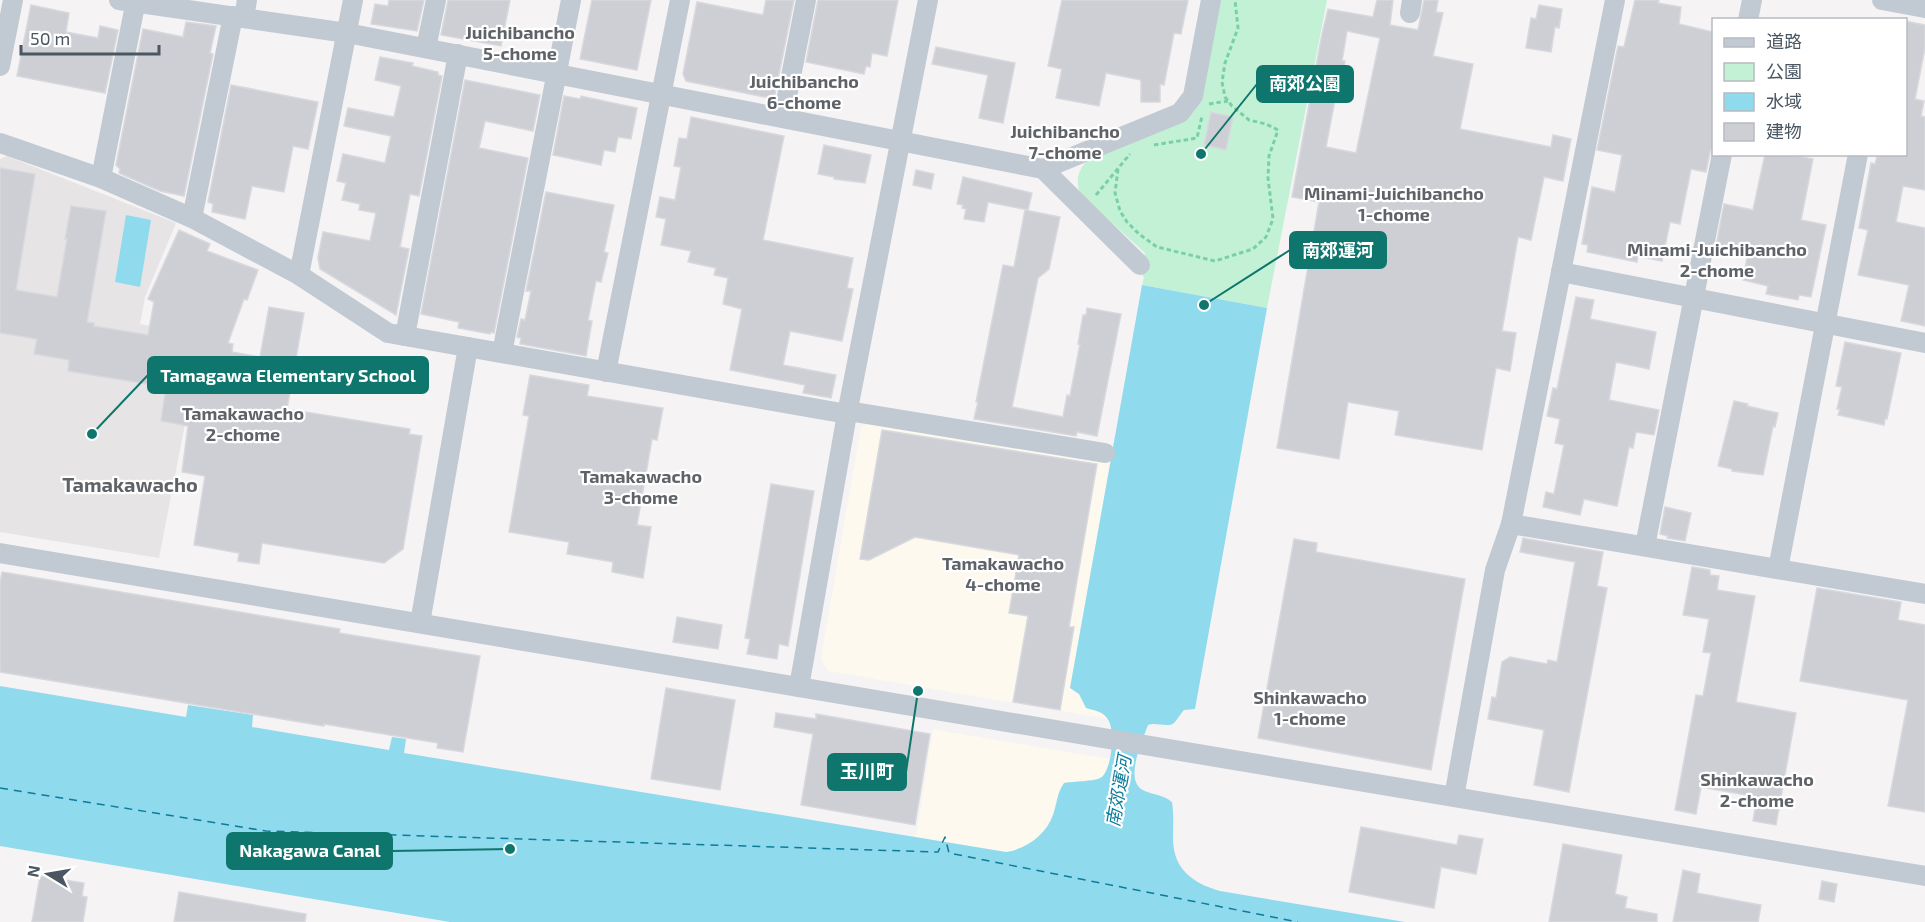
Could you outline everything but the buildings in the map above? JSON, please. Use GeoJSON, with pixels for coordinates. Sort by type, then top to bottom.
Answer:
{"type":"FeatureCollection","features":[{"type":"Feature","properties":{"kind":"street"},"geometry":{"type":"LineString","coordinates":[[0,66],[13,0]]}},
{"type":"Feature","properties":{"kind":"street"},"geometry":{"type":"LineString","coordinates":[[299,275],[353,0]]}},
{"type":"Feature","properties":{"kind":"street"},"geometry":{"type":"LineString","coordinates":[[426,48],[436,0]]}},
{"type":"Feature","properties":{"kind":"street"},"geometry":{"type":"LineString","coordinates":[[502,353],[571,0]]}},
{"type":"Feature","properties":{"kind":"street"},"geometry":{"type":"LineString","coordinates":[[606,372],[680,0]]}},
{"type":"Feature","properties":{"kind":"street"},"geometry":{"type":"LineString","coordinates":[[783,117],[806,0]]}},
{"type":"Feature","properties":{"kind":"street"},"geometry":{"type":"LineString","coordinates":[[799,687],[848,413],[928,0]]}},
{"type":"Feature","properties":{"kind":"street"},"geometry":{"type":"LineString","coordinates":[[1043,169],[1180,113],[1193,96],[1211,0]]}},
{"type":"Feature","properties":{"kind":"street"},"geometry":{"type":"LineString","coordinates":[[1454,797],[1495,570],[1511,524],[1615,0]]}},
{"type":"Feature","properties":{"kind":"street"},"geometry":{"type":"LineString","coordinates":[[1748,18],[1752,0]]}},
{"type":"Feature","properties":{"kind":"street"},"geometry":{"type":"LineString","coordinates":[[101,178],[130,1],[241,12],[1043,169],[1140,265]]}},
{"type":"Feature","properties":{"kind":"street"},"geometry":{"type":"LineString","coordinates":[[1886,5],[1925,9]]}},
{"type":"Feature","properties":{"kind":"street"},"geometry":{"type":"LineString","coordinates":[[192,218],[241,12]]}},
{"type":"Feature","properties":{"kind":"street"},"geometry":{"type":"LineString","coordinates":[[405,336],[458,54]]}},
{"type":"Feature","properties":{"kind":"street"},"geometry":{"type":"LineString","coordinates":[[0,143],[101,178],[192,218],[299,275],[388,333],[848,413],[1105,453]]}},
{"type":"Feature","properties":{"kind":"street"},"geometry":{"type":"LineString","coordinates":[[1645,546],[1722,156]]}},
{"type":"Feature","properties":{"kind":"street"},"geometry":{"type":"LineString","coordinates":[[1778,569],[1858,156]]}},
{"type":"Feature","properties":{"kind":"street"},"geometry":{"type":"LineString","coordinates":[[1561,272],[1925,343]]}},
{"type":"Feature","properties":{"kind":"street"},"geometry":{"type":"LineString","coordinates":[[420,623],[468,347]]}},
{"type":"Feature","properties":{"kind":"street"},"geometry":{"type":"LineString","coordinates":[[1511,524],[1925,594]]}},
{"type":"Feature","properties":{"kind":"street"},"geometry":{"type":"LineString","coordinates":[[0,553],[1925,876]]}},
{"type":"Feature","properties":{"kind":"path"},"geometry":{"type":"LineString","coordinates":[[1118,168],[1115,193],[1120,211],[1139,234],[1157,247],[1215,261],[1253,249],[1266,237],[1273,219],[1268,178],[1269,156],[1278,130],[1266,123],[1249,120],[1225,97],[1222,82],[1225,63],[1238,28],[1235,0]]}},
{"type":"Feature","properties":{"kind":"path"},"geometry":{"type":"LineString","coordinates":[[1084,210],[1135,148],[1128,134]]}},
{"type":"Feature","properties":{"kind":"shaded area"},"geometry":{"type":"Polygon","coordinates":[[[7,156],[176,223],[145,297],[140,324],[202,336],[159,558],[0,532],[0,159],[7,156]]]}},
{"type":"Feature","properties":{"kind":"shaded area"},"geometry":{"type":"Polygon","coordinates":[[[872,421],[1111,461],[1070,688],[1079,694],[1086,708],[1102,713],[1109,719],[828,671],[821,658],[861,427],[872,421]]]}},
{"type":"Feature","properties":{"kind":"shaded area"},"geometry":{"type":"Polygon","coordinates":[[[933,729],[1110,759],[1103,776],[1098,779],[1077,781],[1059,790],[1052,817],[1046,828],[1037,838],[1015,851],[1006,852],[916,837],[933,729]]]}},
{"type":"Feature","properties":{"kind":"green space"},"geometry":{"type":"Polygon","coordinates":[[[1219,0],[1327,0],[1267,308],[1142,285],[1144,277],[1141,274],[1145,253],[1080,194],[1078,185],[1079,173],[1086,162],[1193,113],[1200,97],[1219,0]]]}},
{"type":"Feature","properties":{"kind":"water"},"geometry":{"type":"Polygon","coordinates":[[[126,215],[151,220],[140,287],[115,282],[126,215]]]}},
{"type":"Feature","properties":{"kind":"water"},"geometry":{"type":"Polygon","coordinates":[[[1142,285],[1267,308],[1195,709],[1184,710],[1171,724],[1148,725],[1135,767],[1137,783],[1141,789],[1165,797],[1172,802],[1173,840],[1177,860],[1187,874],[1201,884],[1220,891],[1405,922],[450,922],[0,846],[0,686],[186,717],[188,705],[253,715],[252,727],[389,750],[392,737],[406,739],[404,753],[1006,852],[1021,848],[1046,829],[1064,783],[1099,779],[1105,772],[1110,757],[1112,739],[1110,723],[1100,712],[1086,708],[1079,694],[1070,688],[1142,285]]]}},
{"type":"Feature","properties":{"kind":"ferry route"},"geometry":{"type":"LineString","coordinates":[[0,788],[266,831],[938,852],[945,837],[949,853],[1298,922]]}},
{"type":"Feature","properties":{"kind":"place","name":"南郊公園"},"geometry":{"type":"Point","coordinates":[1201,154]}},
{"type":"Feature","properties":{"kind":"place","name":"南郊運河"},"geometry":{"type":"Point","coordinates":[1204,305]}},
{"type":"Feature","properties":{"kind":"place","name":"Tamagawa Elementary School"},"geometry":{"type":"Point","coordinates":[92,434]}},
{"type":"Feature","properties":{"kind":"place","name":"玉川町"},"geometry":{"type":"Point","coordinates":[918,691]}},
{"type":"Feature","properties":{"kind":"place","name":"Nakagawa Canal"},"geometry":{"type":"Point","coordinates":[510,849]}},
{"type":"Feature","properties":{"kind":"district","name":"Juichibancho 5-chome"},"geometry":{"type":"Point","coordinates":[520,42]}},
{"type":"Feature","properties":{"kind":"district","name":"Juichibancho 6-chome"},"geometry":{"type":"Point","coordinates":[804,91]}},
{"type":"Feature","properties":{"kind":"district","name":"Juichibancho 7-chome"},"geometry":{"type":"Point","coordinates":[1065,141]}},
{"type":"Feature","properties":{"kind":"district","name":"Minami-Juichibancho 1-chome"},"geometry":{"type":"Point","coordinates":[1394,203]}},
{"type":"Feature","properties":{"kind":"district","name":"Minami-Juichibancho 2-chome"},"geometry":{"type":"Point","coordinates":[1717,259]}},
{"type":"Feature","properties":{"kind":"district","name":"Tamakawacho 2-chome"},"geometry":{"type":"Point","coordinates":[243,423]}},
{"type":"Feature","properties":{"kind":"district","name":"Tamakawacho"},"geometry":{"type":"Point","coordinates":[130,484]}},
{"type":"Feature","properties":{"kind":"district","name":"Tamakawacho 3-chome"},"geometry":{"type":"Point","coordinates":[641,486]}},
{"type":"Feature","properties":{"kind":"district","name":"Tamakawacho 4-chome"},"geometry":{"type":"Point","coordinates":[1003,573]}},
{"type":"Feature","properties":{"kind":"district","name":"Shinkawacho 1-chome"},"geometry":{"type":"Point","coordinates":[1310,707]}},
{"type":"Feature","properties":{"kind":"district","name":"Shinkawacho 2-chome"},"geometry":{"type":"Point","coordinates":[1757,789]}}]}
